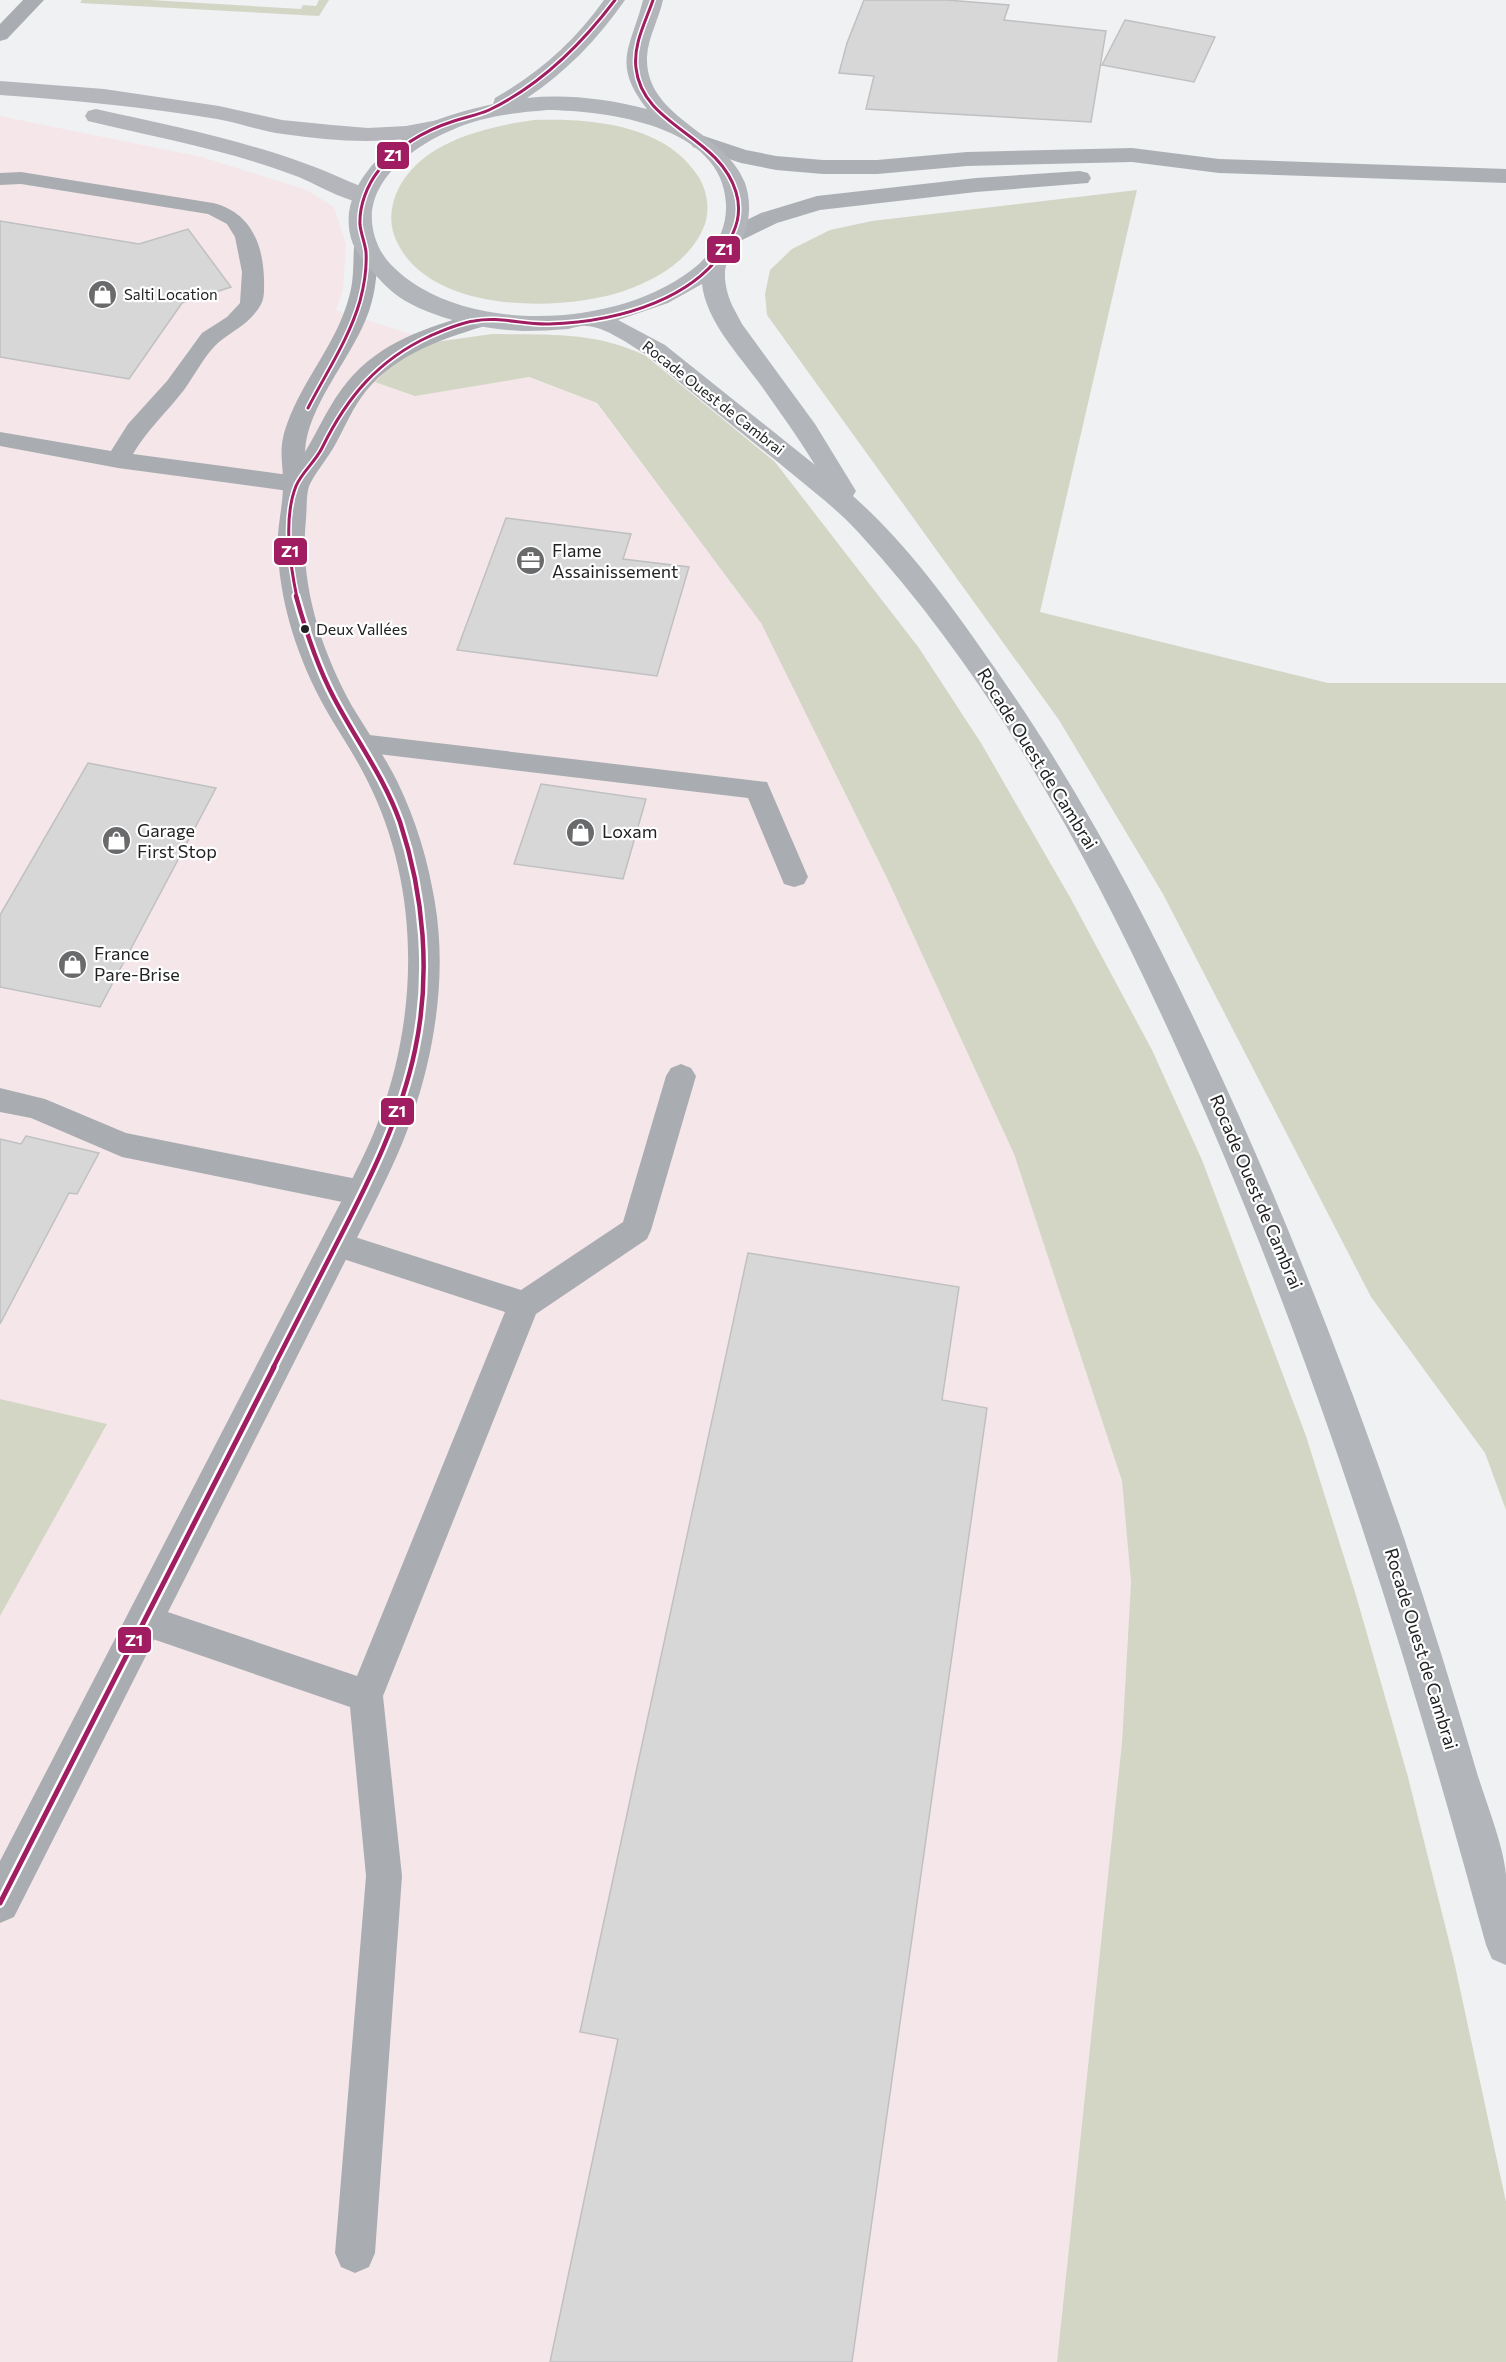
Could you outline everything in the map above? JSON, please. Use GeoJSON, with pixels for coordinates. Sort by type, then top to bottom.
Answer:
{"type":"FeatureCollection","features":[{"type":"Feature","properties":{"kind":"highway"},"geometry":{"type":"LineString","coordinates":[[488,111],[528,89],[560,62],[593,28],[615,0]]}},
{"type":"Feature","properties":{"kind":"highway"},"geometry":{"type":"LineString","coordinates":[[653,0],[638,47],[636,69],[648,94],[676,127]]}},
{"type":"Feature","properties":{"kind":"highway"},"geometry":{"type":"LineString","coordinates":[[547,103],[587,104],[626,110],[676,127],[701,142],[722,162],[735,186],[738,211],[732,236],[716,261],[702,274],[665,297],[618,314],[592,320],[555,324],[518,324],[482,319],[455,312],[408,292],[376,263],[366,247],[360,222],[364,197],[370,183],[390,158],[404,147],[438,127],[488,111],[547,103]]}},
{"type":"Feature","properties":{"kind":"highway","name":"Rocade Ouest de Cambrai"},"geometry":{"type":"LineString","coordinates":[[716,261],[712,284],[722,311],[731,326],[806,429],[855,511],[923,591],[988,678],[1070,806],[1141,939],[1234,1136],[1294,1281],[1377,1509],[1457,1766],[1506,1945]]}},
{"type":"Feature","properties":{"kind":"highway","name":"Rocade Ouest de Cambrai"},"geometry":{"type":"LineString","coordinates":[[592,320],[620,329],[656,350],[855,511]]}},
{"type":"Feature","properties":{"kind":"main road"},"geometry":{"type":"LineString","coordinates":[[0,88],[104,96],[219,113],[282,128],[368,135],[406,133],[438,127]]}},
{"type":"Feature","properties":{"kind":"main road"},"geometry":{"type":"LineString","coordinates":[[0,100],[84,113],[168,131],[313,173],[364,197]]}},
{"type":"Feature","properties":{"kind":"main road"},"geometry":{"type":"LineString","coordinates":[[701,142],[741,156],[776,163],[823,166],[877,167],[967,159],[1132,155],[1219,166],[1506,176]]}},
{"type":"Feature","properties":{"kind":"main road"},"geometry":{"type":"LineString","coordinates":[[732,236],[769,218],[817,203],[976,185],[1135,176],[1219,166]]}},
{"type":"Feature","properties":{"kind":"street"},"geometry":{"type":"LineString","coordinates":[[0,1903],[362,1192],[394,1123],[418,1030],[424,973],[421,909],[410,852],[393,805],[312,649],[300,609],[291,553],[296,484],[293,462],[294,441],[309,404],[347,333],[361,300],[366,247]]}},
{"type":"Feature","properties":{"kind":"street"},"geometry":{"type":"LineString","coordinates":[[296,484],[313,464],[345,402],[374,368],[410,343],[482,319]]}},
{"type":"Feature","properties":{"kind":"lane"},"geometry":{"type":"LineString","coordinates":[[0,35],[33,0]]}},
{"type":"Feature","properties":{"kind":"lane"},"geometry":{"type":"LineString","coordinates":[[0,179],[21,178],[213,209],[233,219],[245,236],[252,272],[251,304],[235,322],[210,338],[175,386],[136,429],[118,460]]}},
{"type":"Feature","properties":{"kind":"lane"},"geometry":{"type":"LineString","coordinates":[[0,439],[118,460],[296,484]]}},
{"type":"Feature","properties":{"kind":"lane"},"geometry":{"type":"LineString","coordinates":[[361,743],[758,789],[794,877]]}},
{"type":"Feature","properties":{"kind":"lane"},"geometry":{"type":"LineString","coordinates":[[355,2253],[384,1876],[366,1696],[525,1305],[636,1230],[681,1076]]}},
{"type":"Feature","properties":{"kind":"lane"},"geometry":{"type":"LineString","coordinates":[[0,1100],[35,1107],[122,1145],[362,1192]]}},
{"type":"Feature","properties":{"kind":"lane"},"geometry":{"type":"LineString","coordinates":[[336,1244],[525,1305]]}},
{"type":"Feature","properties":{"kind":"lane"},"geometry":{"type":"LineString","coordinates":[[144,1620],[366,1696]]}},
{"type":"Feature","properties":{"kind":"shaded area"},"geometry":{"type":"Polygon","coordinates":[[[0,116],[202,157],[307,190],[334,207],[346,244],[343,290],[336,310],[435,342],[596,403],[761,623],[887,878],[1014,1154],[1122,1481],[1131,1582],[1122,1742],[1057,2362],[0,2362],[0,116]]]}},
{"type":"Feature","properties":{"kind":"green space"},"geometry":{"type":"Polygon","coordinates":[[[82,0],[151,0],[301,9],[303,5],[316,6],[319,0],[329,0],[319,16],[80,3],[82,0]]]}},
{"type":"Feature","properties":{"kind":"green space"},"geometry":{"type":"Polygon","coordinates":[[[534,120],[602,123],[625,128],[666,145],[684,159],[701,181],[707,205],[705,224],[692,248],[661,274],[637,286],[598,298],[567,302],[533,304],[467,295],[438,283],[414,266],[397,242],[392,224],[394,200],[406,176],[420,161],[455,140],[495,127],[534,120]]]}},
{"type":"Feature","properties":{"kind":"green space"},"geometry":{"type":"Polygon","coordinates":[[[1137,190],[1040,612],[1328,683],[1506,683],[1506,1510],[1485,1453],[1371,1297],[1163,894],[1059,720],[767,315],[765,294],[770,270],[792,249],[830,230],[872,221],[1137,190]]]}},
{"type":"Feature","properties":{"kind":"green space"},"geometry":{"type":"Polygon","coordinates":[[[492,334],[590,338],[609,342],[646,356],[775,462],[919,648],[981,743],[1071,899],[1152,1050],[1202,1160],[1306,1436],[1355,1592],[1408,1777],[1454,1961],[1506,2202],[1506,2362],[1057,2362],[1122,1742],[1131,1582],[1122,1481],[1014,1154],[887,878],[761,623],[597,403],[529,377],[415,396],[375,382],[400,357],[435,342],[492,334]]]}},
{"type":"Feature","properties":{"kind":"green space"},"geometry":{"type":"Polygon","coordinates":[[[0,1399],[107,1424],[0,1616],[0,1399]]]}},
{"type":"Feature","properties":{"kind":"building"},"geometry":{"type":"Polygon","coordinates":[[[864,0],[947,0],[1009,5],[1004,20],[1106,31],[1091,122],[866,109],[874,76],[839,73],[847,43],[864,0]]]}},
{"type":"Feature","properties":{"kind":"building"},"geometry":{"type":"Polygon","coordinates":[[[1125,20],[1215,37],[1194,82],[1102,65],[1125,20]]]}},
{"type":"Feature","properties":{"kind":"building","name":"Salti Location"},"geometry":{"type":"Polygon","coordinates":[[[0,221],[139,244],[188,229],[231,287],[182,303],[129,379],[0,357],[0,221]]]}},
{"type":"Feature","properties":{"kind":"building"},"geometry":{"type":"Polygon","coordinates":[[[506,518],[631,534],[623,559],[689,567],[657,676],[457,650],[506,518]]]}},
{"type":"Feature","properties":{"kind":"building","name":"Garage First Stop"},"geometry":{"type":"Polygon","coordinates":[[[88,763],[216,788],[100,1007],[0,987],[0,915],[88,763]]]}},
{"type":"Feature","properties":{"kind":"building","name":"Loxam"},"geometry":{"type":"Polygon","coordinates":[[[541,784],[646,799],[623,879],[514,864],[541,784]]]}},
{"type":"Feature","properties":{"kind":"building"},"geometry":{"type":"Polygon","coordinates":[[[26,1136],[99,1153],[77,1194],[69,1193],[0,1324],[0,1139],[21,1144],[26,1136]]]}},
{"type":"Feature","properties":{"kind":"building"},"geometry":{"type":"Polygon","coordinates":[[[748,1253],[959,1287],[942,1400],[987,1408],[852,2362],[550,2362],[618,2039],[580,2032],[748,1253]]]}},
{"type":"Feature","properties":{"kind":"transit line","name":"Z1"},"geometry":{"type":"LineString","coordinates":[[308,408],[345,338],[359,302],[364,282],[366,257],[360,226],[361,209],[366,192],[379,170],[395,154],[423,134],[489,110],[526,89],[560,63],[589,33],[615,0]]}},
{"type":"Feature","properties":{"kind":"transit line","name":"Z1"},"geometry":{"type":"LineString","coordinates":[[0,1903],[357,1204],[395,1117],[406,1087],[415,1050],[424,973],[423,934],[411,858],[385,785],[333,696],[303,623],[296,596],[290,542],[291,515],[296,486],[315,461],[338,418],[359,388],[383,363],[414,344],[456,326],[478,320],[550,324],[602,318],[629,312],[679,291],[701,275],[719,256],[733,234],[737,221],[737,196],[728,173],[712,152],[675,126],[660,112],[647,96],[638,78],[637,51],[653,0]]}},
{"type":"Feature","properties":{"kind":"place","name":"Salti Location"},"geometry":{"type":"Point","coordinates":[103,295]}},
{"type":"Feature","properties":{"kind":"place","name":"Flame Assainissement"},"geometry":{"type":"Point","coordinates":[531,561]}},
{"type":"Feature","properties":{"kind":"place","name":"Deux Vallées"},"geometry":{"type":"Point","coordinates":[305,629]}},
{"type":"Feature","properties":{"kind":"place","name":"Loxam"},"geometry":{"type":"Point","coordinates":[581,832]}},
{"type":"Feature","properties":{"kind":"place","name":"Garage First Stop"},"geometry":{"type":"Point","coordinates":[116,841]}},
{"type":"Feature","properties":{"kind":"place","name":"France Pare-Brise"},"geometry":{"type":"Point","coordinates":[73,964]}}]}
